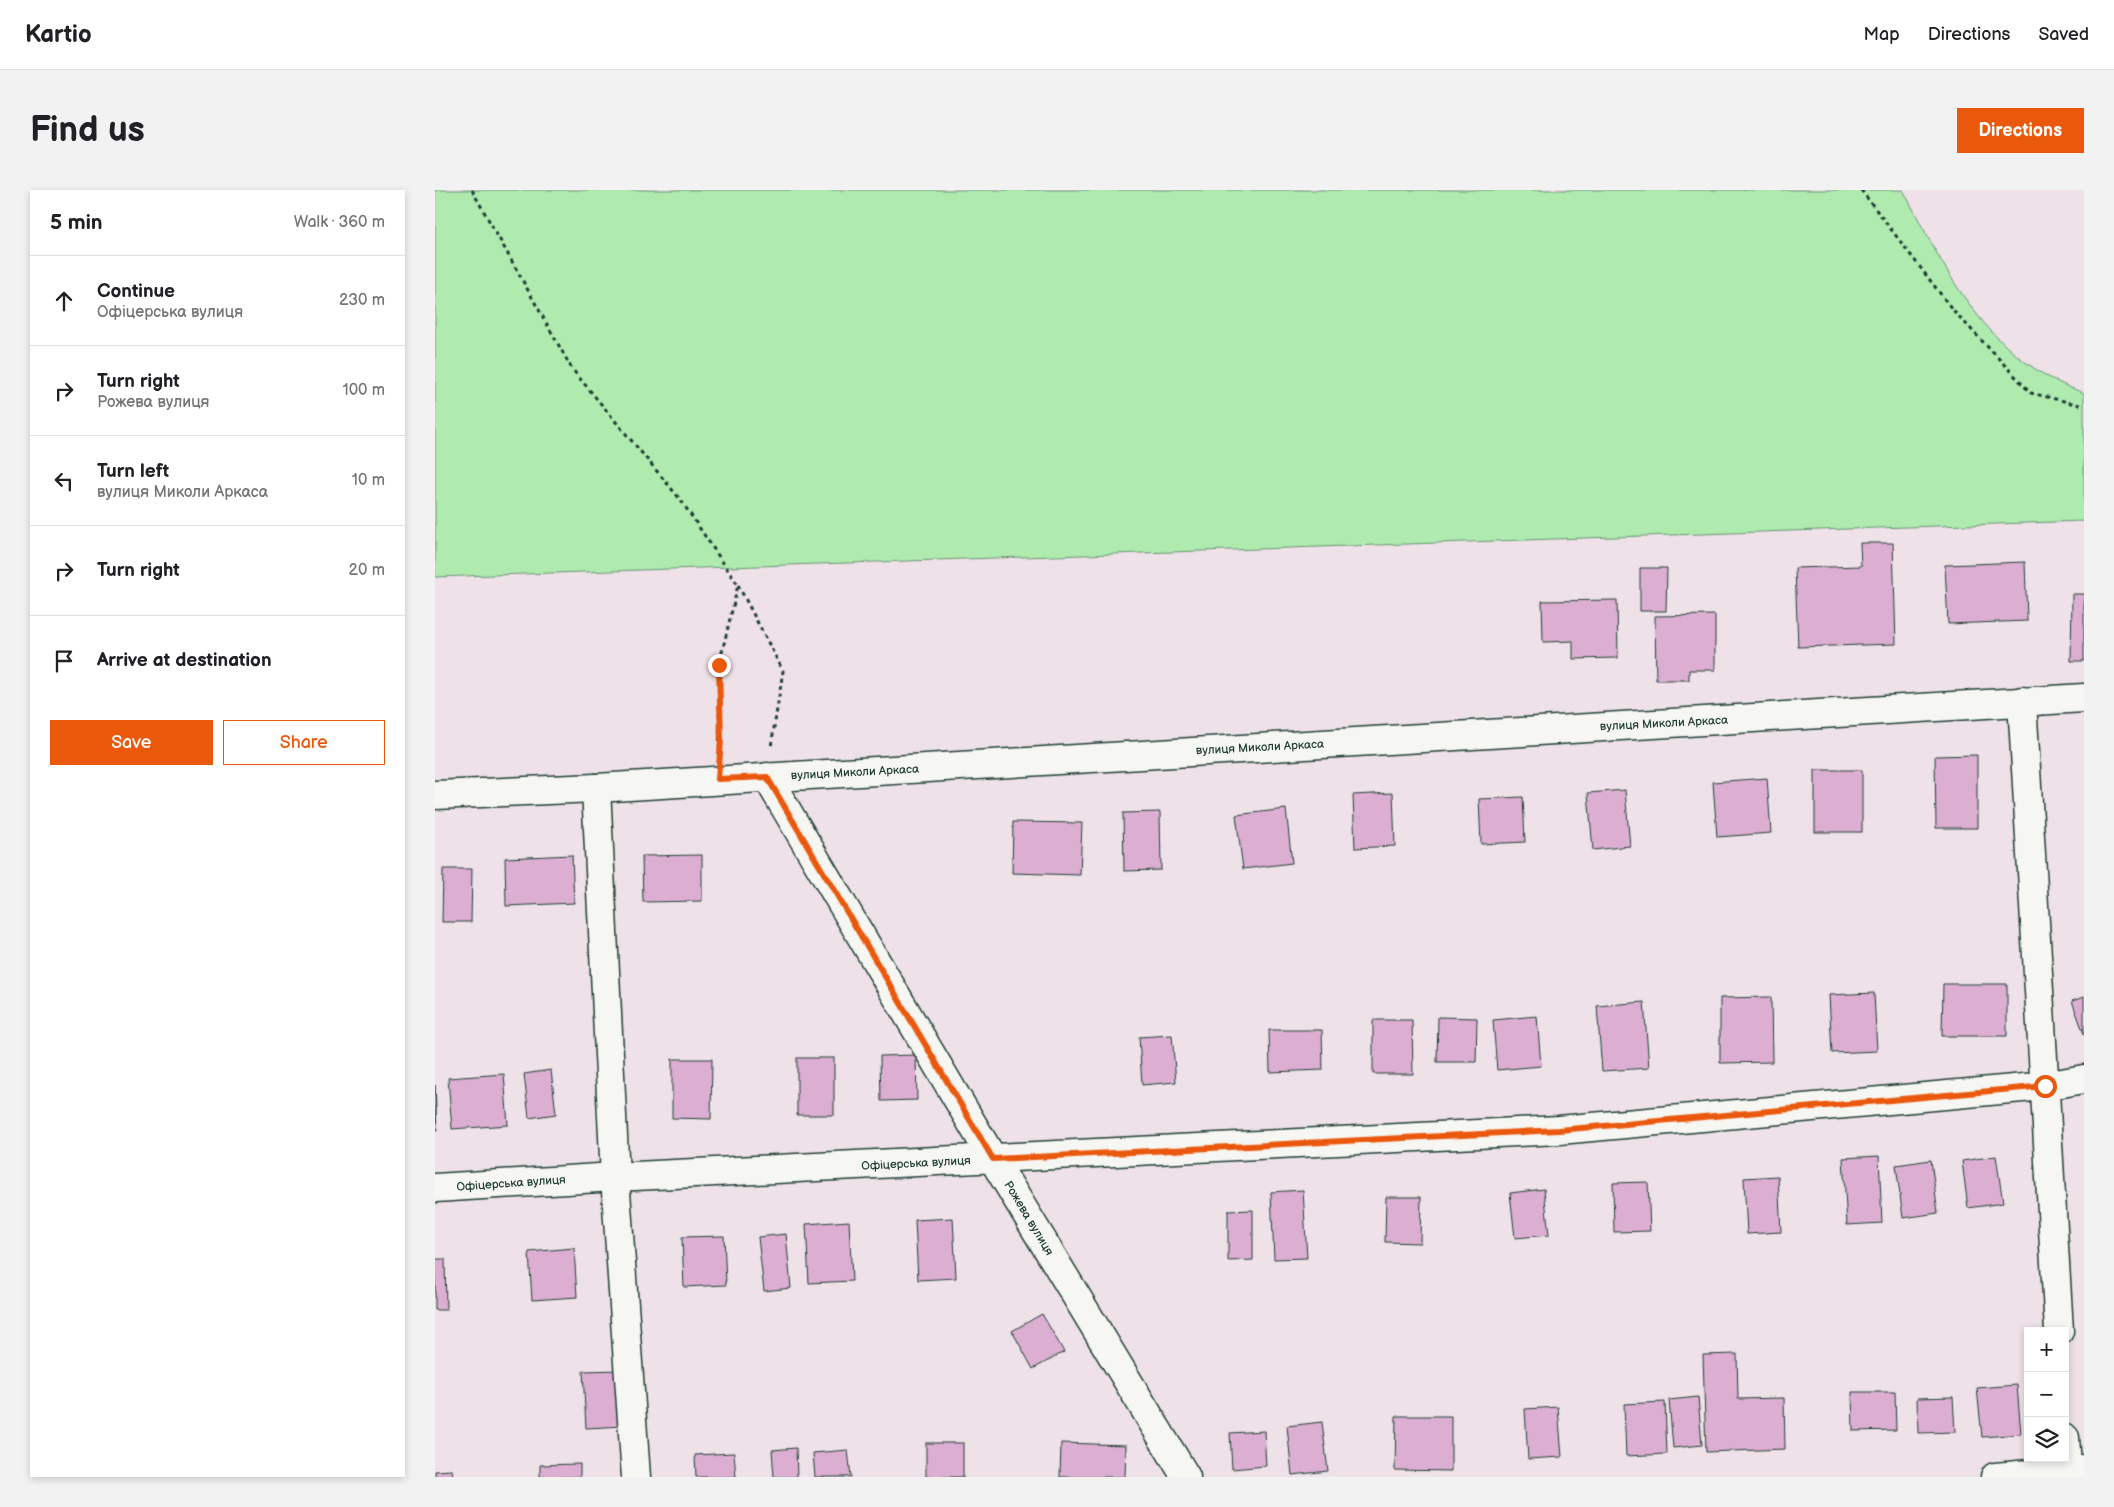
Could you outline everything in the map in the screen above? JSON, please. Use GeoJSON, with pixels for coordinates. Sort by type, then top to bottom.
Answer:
{"type":"FeatureCollection","features":[{"type":"Feature","properties":{"kind":"street","name":"вулиця Миколи Аркаса"},"geometry":{"type":"LineString","coordinates":[[435,795],[596,788],[718,779],[2084,698]]}},
{"type":"Feature","properties":{"kind":"street"},"geometry":{"type":"LineString","coordinates":[[2022,701],[2059,1327]]}},
{"type":"Feature","properties":{"kind":"street","name":"Рожева вулиця"},"geometry":{"type":"LineString","coordinates":[[767,777],[993,1159],[1186,1477]]}},
{"type":"Feature","properties":{"kind":"street"},"geometry":{"type":"LineString","coordinates":[[596,788],[615,1177],[635,1477]]}},
{"type":"Feature","properties":{"kind":"street","name":"Офіцерська вулиця"},"geometry":{"type":"LineString","coordinates":[[435,1188],[615,1177],[1559,1130],[2045,1086],[2084,1080]]}},
{"type":"Feature","properties":{"kind":"street"},"geometry":{"type":"LineString","coordinates":[[1995,1477],[2073,1472],[2069,1455]]}},
{"type":"Feature","properties":{"kind":"path"},"geometry":{"type":"LineString","coordinates":[[472,190],[572,369],[680,499],[738,585],[783,671],[767,777]]}},
{"type":"Feature","properties":{"kind":"path"},"geometry":{"type":"LineString","coordinates":[[1861,190],[1952,309],[2031,394],[2084,406]]}},
{"type":"Feature","properties":{"kind":"path"},"geometry":{"type":"LineString","coordinates":[[718,779],[721,740],[719,665],[738,585]]}},
{"type":"Feature","properties":{"kind":"green space"},"geometry":{"type":"Polygon","coordinates":[[[435,190],[1903,190],[1954,283],[1974,311],[1996,336],[2021,359],[2050,378],[2084,393],[2084,521],[435,577],[435,190]]]}},
{"type":"Feature","properties":{"kind":"building"},"geometry":{"type":"Polygon","coordinates":[[[1860,543],[1893,543],[1896,644],[1798,647],[1795,568],[1861,566],[1860,543]]]}},
{"type":"Feature","properties":{"kind":"building"},"geometry":{"type":"Polygon","coordinates":[[[2025,562],[2027,621],[1948,624],[1945,565],[2025,562]]]}},
{"type":"Feature","properties":{"kind":"building"},"geometry":{"type":"Polygon","coordinates":[[[1640,568],[1667,568],[1666,611],[1640,611],[1640,568]]]}},
{"type":"Feature","properties":{"kind":"building"},"geometry":{"type":"Polygon","coordinates":[[[2072,594],[2084,594],[2084,661],[2071,661],[2072,594]]]}},
{"type":"Feature","properties":{"kind":"building"},"geometry":{"type":"Polygon","coordinates":[[[1617,600],[1618,658],[1573,659],[1573,641],[1543,642],[1542,601],[1617,600]]]}},
{"type":"Feature","properties":{"kind":"building"},"geometry":{"type":"Polygon","coordinates":[[[1715,615],[1715,670],[1689,670],[1689,680],[1656,680],[1655,616],[1715,615]]]}},
{"type":"Feature","properties":{"kind":"building"},"geometry":{"type":"Polygon","coordinates":[[[1977,755],[1977,828],[1936,828],[1935,756],[1977,755]]]}},
{"type":"Feature","properties":{"kind":"building"},"geometry":{"type":"Polygon","coordinates":[[[1815,770],[1862,770],[1862,832],[1815,832],[1815,770]]]}},
{"type":"Feature","properties":{"kind":"building"},"geometry":{"type":"Polygon","coordinates":[[[1767,778],[1771,833],[1717,837],[1713,782],[1767,778]]]}},
{"type":"Feature","properties":{"kind":"building"},"geometry":{"type":"Polygon","coordinates":[[[1625,790],[1630,846],[1593,850],[1588,793],[1625,790]]]}},
{"type":"Feature","properties":{"kind":"building"},"geometry":{"type":"Polygon","coordinates":[[[1393,793],[1395,846],[1355,848],[1353,795],[1393,793]]]}},
{"type":"Feature","properties":{"kind":"building"},"geometry":{"type":"Polygon","coordinates":[[[1523,797],[1525,842],[1481,844],[1479,799],[1523,797]]]}},
{"type":"Feature","properties":{"kind":"building"},"geometry":{"type":"Polygon","coordinates":[[[1286,809],[1292,863],[1243,869],[1236,815],[1286,809]]]}},
{"type":"Feature","properties":{"kind":"building"},"geometry":{"type":"Polygon","coordinates":[[[1160,812],[1161,870],[1124,871],[1123,813],[1160,812]]]}},
{"type":"Feature","properties":{"kind":"building"},"geometry":{"type":"Polygon","coordinates":[[[1013,822],[1082,823],[1080,875],[1012,873],[1013,822]]]}},
{"type":"Feature","properties":{"kind":"building"},"geometry":{"type":"Polygon","coordinates":[[[572,855],[574,903],[506,906],[505,858],[572,855]]]}},
{"type":"Feature","properties":{"kind":"building"},"geometry":{"type":"Polygon","coordinates":[[[702,855],[702,901],[643,902],[642,856],[702,855]]]}},
{"type":"Feature","properties":{"kind":"building"},"geometry":{"type":"Polygon","coordinates":[[[443,869],[472,869],[471,922],[442,922],[443,869]]]}},
{"type":"Feature","properties":{"kind":"building"},"geometry":{"type":"Polygon","coordinates":[[[1943,984],[2007,984],[2007,1036],[1942,1036],[1943,984]]]}},
{"type":"Feature","properties":{"kind":"building"},"geometry":{"type":"Polygon","coordinates":[[[1874,993],[1877,1051],[1832,1053],[1829,995],[1874,993]]]}},
{"type":"Feature","properties":{"kind":"building"},"geometry":{"type":"Polygon","coordinates":[[[1771,997],[1772,1062],[1720,1063],[1720,998],[1771,997]]]}},
{"type":"Feature","properties":{"kind":"building"},"geometry":{"type":"Polygon","coordinates":[[[2084,997],[2084,1034],[2072,1001],[2084,997]]]}},
{"type":"Feature","properties":{"kind":"building"},"geometry":{"type":"Polygon","coordinates":[[[1644,1002],[1649,1068],[1602,1071],[1597,1006],[1644,1002]]]}},
{"type":"Feature","properties":{"kind":"building"},"geometry":{"type":"Polygon","coordinates":[[[1537,1016],[1541,1066],[1497,1070],[1493,1020],[1537,1016]]]}},
{"type":"Feature","properties":{"kind":"building"},"geometry":{"type":"Polygon","coordinates":[[[1438,1017],[1477,1018],[1476,1062],[1437,1062],[1438,1017]]]}},
{"type":"Feature","properties":{"kind":"building"},"geometry":{"type":"Polygon","coordinates":[[[1373,1020],[1412,1020],[1413,1074],[1373,1074],[1373,1020]]]}},
{"type":"Feature","properties":{"kind":"building"},"geometry":{"type":"Polygon","coordinates":[[[1269,1030],[1322,1030],[1323,1070],[1270,1072],[1269,1030]]]}},
{"type":"Feature","properties":{"kind":"building"},"geometry":{"type":"Polygon","coordinates":[[[1172,1035],[1176,1082],[1142,1085],[1139,1037],[1172,1035]]]}},
{"type":"Feature","properties":{"kind":"building"},"geometry":{"type":"Polygon","coordinates":[[[916,1055],[917,1100],[881,1101],[880,1056],[916,1055]]]}},
{"type":"Feature","properties":{"kind":"building"},"geometry":{"type":"Polygon","coordinates":[[[797,1058],[834,1058],[834,1115],[797,1115],[797,1058]]]}},
{"type":"Feature","properties":{"kind":"building"},"geometry":{"type":"Polygon","coordinates":[[[672,1059],[712,1059],[711,1119],[672,1118],[672,1059]]]}},
{"type":"Feature","properties":{"kind":"building"},"geometry":{"type":"Polygon","coordinates":[[[551,1070],[556,1114],[529,1118],[524,1074],[551,1070]]]}},
{"type":"Feature","properties":{"kind":"building"},"geometry":{"type":"Polygon","coordinates":[[[504,1074],[508,1125],[452,1129],[448,1078],[504,1074]]]}},
{"type":"Feature","properties":{"kind":"building"},"geometry":{"type":"Polygon","coordinates":[[[435,1085],[437,1131],[435,1131],[435,1085]]]}},
{"type":"Feature","properties":{"kind":"building"},"geometry":{"type":"Polygon","coordinates":[[[1879,1156],[1882,1223],[1847,1225],[1843,1158],[1879,1156]]]}},
{"type":"Feature","properties":{"kind":"building"},"geometry":{"type":"Polygon","coordinates":[[[1996,1156],[2003,1203],[1968,1208],[1962,1161],[1996,1156]]]}},
{"type":"Feature","properties":{"kind":"building"},"geometry":{"type":"Polygon","coordinates":[[[1931,1160],[1938,1213],[1903,1218],[1896,1165],[1931,1160]]]}},
{"type":"Feature","properties":{"kind":"building"},"geometry":{"type":"Polygon","coordinates":[[[1778,1176],[1781,1232],[1747,1234],[1744,1178],[1778,1176]]]}},
{"type":"Feature","properties":{"kind":"building"},"geometry":{"type":"Polygon","coordinates":[[[1648,1182],[1650,1231],[1614,1232],[1613,1183],[1648,1182]]]}},
{"type":"Feature","properties":{"kind":"building"},"geometry":{"type":"Polygon","coordinates":[[[1544,1189],[1549,1235],[1515,1238],[1510,1193],[1544,1189]]]}},
{"type":"Feature","properties":{"kind":"building"},"geometry":{"type":"Polygon","coordinates":[[[1303,1190],[1307,1258],[1274,1259],[1271,1192],[1303,1190]]]}},
{"type":"Feature","properties":{"kind":"building"},"geometry":{"type":"Polygon","coordinates":[[[1386,1197],[1421,1197],[1420,1243],[1385,1242],[1386,1197]]]}},
{"type":"Feature","properties":{"kind":"building"},"geometry":{"type":"Polygon","coordinates":[[[1253,1210],[1253,1260],[1228,1261],[1228,1211],[1253,1210]]]}},
{"type":"Feature","properties":{"kind":"building"},"geometry":{"type":"Polygon","coordinates":[[[953,1218],[956,1278],[918,1280],[915,1220],[953,1218]]]}},
{"type":"Feature","properties":{"kind":"building"},"geometry":{"type":"Polygon","coordinates":[[[849,1221],[852,1281],[809,1283],[806,1224],[849,1221]]]}},
{"type":"Feature","properties":{"kind":"building"},"geometry":{"type":"Polygon","coordinates":[[[786,1234],[791,1288],[764,1291],[758,1237],[786,1234]]]}},
{"type":"Feature","properties":{"kind":"building"},"geometry":{"type":"Polygon","coordinates":[[[724,1236],[726,1285],[684,1287],[682,1237],[724,1236]]]}},
{"type":"Feature","properties":{"kind":"building"},"geometry":{"type":"Polygon","coordinates":[[[574,1248],[577,1297],[532,1300],[529,1252],[574,1248]]]}},
{"type":"Feature","properties":{"kind":"building"},"geometry":{"type":"Polygon","coordinates":[[[435,1259],[445,1259],[446,1310],[435,1310],[435,1259]]]}},
{"type":"Feature","properties":{"kind":"building"},"geometry":{"type":"Polygon","coordinates":[[[1042,1314],[1064,1352],[1033,1369],[1012,1331],[1042,1314]]]}},
{"type":"Feature","properties":{"kind":"building"},"geometry":{"type":"Polygon","coordinates":[[[1737,1354],[1738,1399],[1784,1398],[1785,1449],[1706,1452],[1703,1355],[1737,1354]]]}},
{"type":"Feature","properties":{"kind":"building"},"geometry":{"type":"Polygon","coordinates":[[[621,1370],[624,1426],[586,1428],[583,1371],[621,1370]]]}},
{"type":"Feature","properties":{"kind":"building"},"geometry":{"type":"Polygon","coordinates":[[[2017,1385],[2021,1434],[1982,1437],[1977,1388],[2017,1385]]]}},
{"type":"Feature","properties":{"kind":"building"},"geometry":{"type":"Polygon","coordinates":[[[1852,1392],[1895,1392],[1896,1430],[1853,1431],[1852,1392]]]}},
{"type":"Feature","properties":{"kind":"building"},"geometry":{"type":"Polygon","coordinates":[[[1698,1397],[1702,1445],[1673,1448],[1669,1400],[1698,1397]]]}},
{"type":"Feature","properties":{"kind":"building"},"geometry":{"type":"Polygon","coordinates":[[[1953,1397],[1955,1432],[1918,1433],[1917,1398],[1953,1397]]]}},
{"type":"Feature","properties":{"kind":"building"},"geometry":{"type":"Polygon","coordinates":[[[1665,1402],[1667,1454],[1626,1456],[1624,1404],[1665,1402]]]}},
{"type":"Feature","properties":{"kind":"building"},"geometry":{"type":"Polygon","coordinates":[[[1558,1407],[1562,1457],[1528,1459],[1525,1409],[1558,1407]]]}},
{"type":"Feature","properties":{"kind":"building"},"geometry":{"type":"Polygon","coordinates":[[[1396,1416],[1451,1416],[1451,1471],[1395,1470],[1396,1416]]]}},
{"type":"Feature","properties":{"kind":"building"},"geometry":{"type":"Polygon","coordinates":[[[1322,1422],[1328,1471],[1292,1475],[1287,1426],[1322,1422]]]}},
{"type":"Feature","properties":{"kind":"building"},"geometry":{"type":"Polygon","coordinates":[[[1264,1431],[1266,1466],[1232,1469],[1230,1433],[1264,1431]]]}},
{"type":"Feature","properties":{"kind":"building"},"geometry":{"type":"Polygon","coordinates":[[[926,1443],[963,1443],[963,1477],[926,1477],[926,1443]]]}},
{"type":"Feature","properties":{"kind":"building"},"geometry":{"type":"Polygon","coordinates":[[[1061,1443],[1126,1445],[1125,1477],[1060,1477],[1061,1443]]]}},
{"type":"Feature","properties":{"kind":"building"},"geometry":{"type":"Polygon","coordinates":[[[796,1448],[797,1477],[774,1477],[772,1450],[796,1448]]]}},
{"type":"Feature","properties":{"kind":"building"},"geometry":{"type":"Polygon","coordinates":[[[848,1450],[851,1477],[815,1477],[813,1453],[848,1450]]]}},
{"type":"Feature","properties":{"kind":"building"},"geometry":{"type":"Polygon","coordinates":[[[734,1453],[736,1477],[696,1477],[695,1455],[734,1453]]]}},
{"type":"Feature","properties":{"kind":"building"},"geometry":{"type":"Polygon","coordinates":[[[580,1464],[580,1477],[540,1477],[540,1465],[580,1464]]]}},
{"type":"Feature","properties":{"kind":"building"},"geometry":{"type":"Polygon","coordinates":[[[452,1470],[453,1477],[435,1477],[435,1471],[452,1470]]]}},
{"type":"Feature","properties":{"kind":"route"},"geometry":{"type":"LineString","coordinates":[[719,665],[721,740],[718,779],[767,777],[993,1159],[1559,1130],[2045,1086]]}}]}
